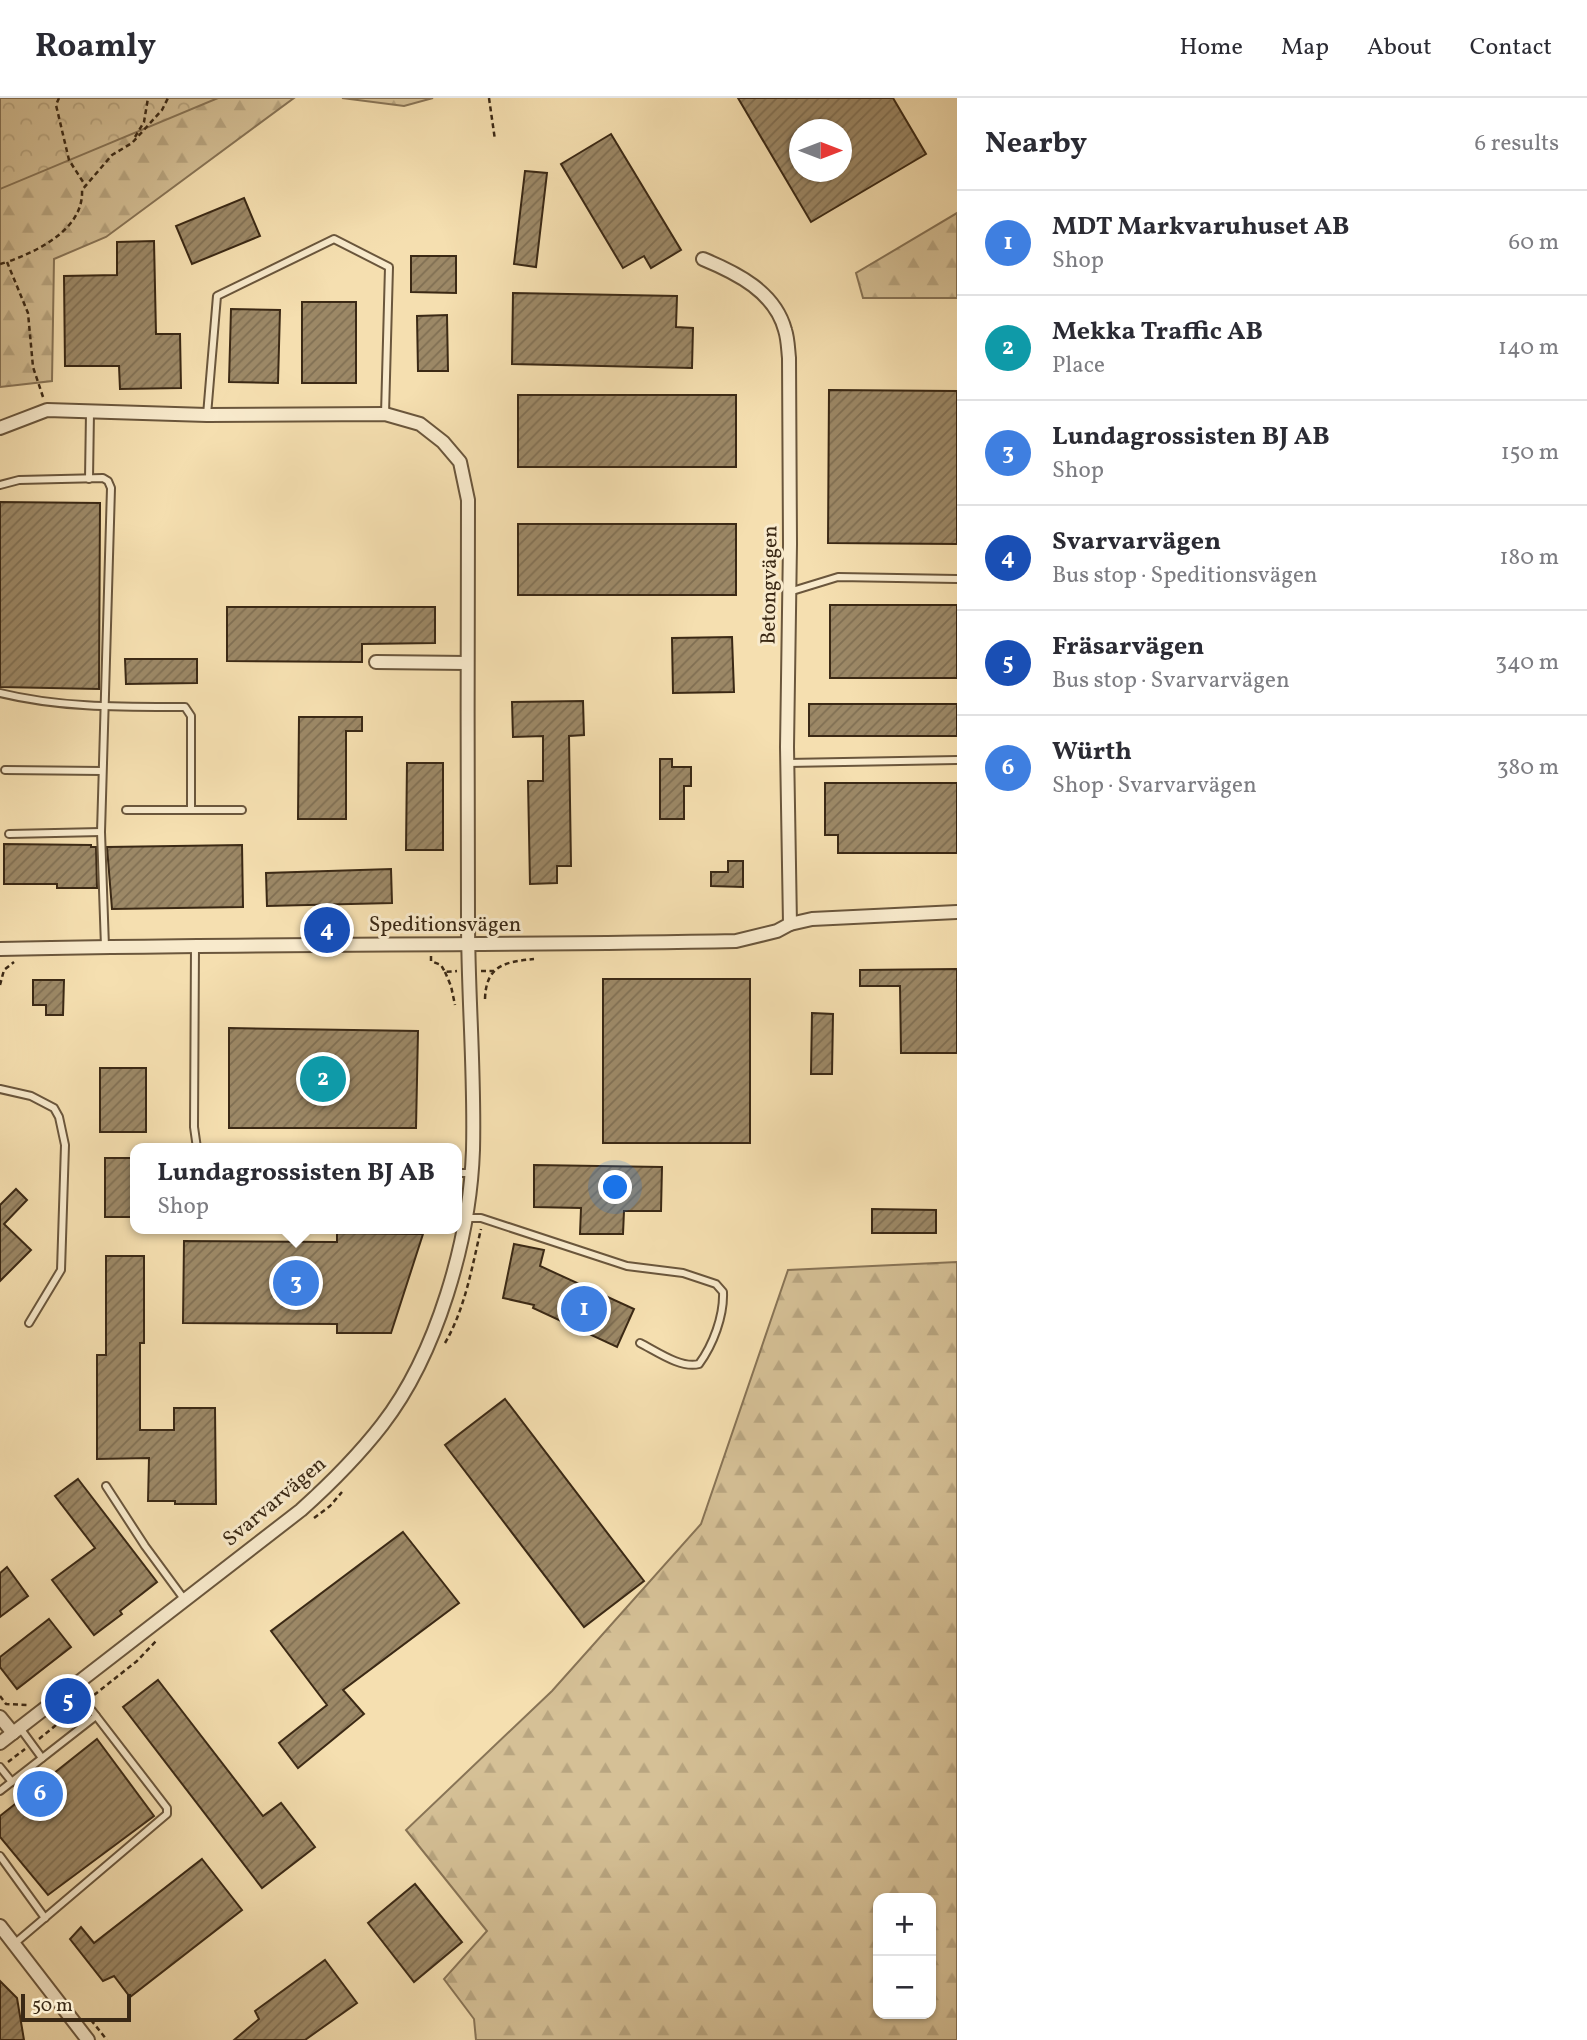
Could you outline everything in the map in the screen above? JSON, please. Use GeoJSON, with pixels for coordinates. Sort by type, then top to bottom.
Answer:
{"type":"FeatureCollection","features":[{"type":"Feature","properties":{"kind":"street","name":"Betongvägen"},"geometry":{"type":"LineString","coordinates":[[704,259],[735,273],[759,290],[777,311],[785,330],[789,358],[787,763],[790,924]]}},
{"type":"Feature","properties":{"kind":"street","name":"Svarvarvägen"},"geometry":{"type":"LineString","coordinates":[[0,428],[47,410],[207,415],[386,414],[420,424],[443,442],[460,462],[468,500],[468,944],[473,1151],[467,1218],[453,1273],[436,1324],[414,1373],[384,1423],[338,1477],[320,1493],[0,1743]]}},
{"type":"Feature","properties":{"kind":"street"},"geometry":{"type":"LineString","coordinates":[[376,662],[467,663]]}},
{"type":"Feature","properties":{"kind":"street"},"geometry":{"type":"LineString","coordinates":[[790,924],[812,919],[957,912]]}},
{"type":"Feature","properties":{"kind":"street","name":"Speditionsvägen"},"geometry":{"type":"LineString","coordinates":[[0,949],[736,941],[776,931],[790,924]]}},
{"type":"Feature","properties":{"kind":"street"},"geometry":{"type":"LineString","coordinates":[[0,1717],[17,1730]]}},
{"type":"Feature","properties":{"kind":"street"},"geometry":{"type":"LineString","coordinates":[[0,1926],[88,2040]]}},
{"type":"Feature","properties":{"kind":"lane"},"geometry":{"type":"LineString","coordinates":[[207,415],[217,296],[334,239],[389,267],[386,414]]}},
{"type":"Feature","properties":{"kind":"lane"},"geometry":{"type":"LineString","coordinates":[[89,479],[90,412]]}},
{"type":"Feature","properties":{"kind":"lane"},"geometry":{"type":"LineString","coordinates":[[0,485],[19,480],[103,478],[111,488],[101,832],[105,947]]}},
{"type":"Feature","properties":{"kind":"lane"},"geometry":{"type":"LineString","coordinates":[[789,592],[838,577],[957,579]]}},
{"type":"Feature","properties":{"kind":"lane"},"geometry":{"type":"LineString","coordinates":[[0,693],[24,699],[104,708],[189,709],[191,810]]}},
{"type":"Feature","properties":{"kind":"lane"},"geometry":{"type":"LineString","coordinates":[[787,763],[957,760]]}},
{"type":"Feature","properties":{"kind":"lane"},"geometry":{"type":"LineString","coordinates":[[5,770],[103,771]]}},
{"type":"Feature","properties":{"kind":"lane"},"geometry":{"type":"LineString","coordinates":[[126,810],[242,810]]}},
{"type":"Feature","properties":{"kind":"lane"},"geometry":{"type":"LineString","coordinates":[[9,834],[101,832]]}},
{"type":"Feature","properties":{"kind":"lane"},"geometry":{"type":"LineString","coordinates":[[195,945],[194,1127],[196,1143]]}},
{"type":"Feature","properties":{"kind":"lane"},"geometry":{"type":"LineString","coordinates":[[0,1089],[31,1096],[54,1108],[63,1131],[64,1213],[61,1270],[29,1323]]}},
{"type":"Feature","properties":{"kind":"lane"},"geometry":{"type":"LineString","coordinates":[[462,1173],[471,1173]]}},
{"type":"Feature","properties":{"kind":"lane"},"geometry":{"type":"LineString","coordinates":[[467,1218],[481,1219],[627,1266],[683,1273],[716,1284],[723,1292],[715,1334],[699,1364],[692,1366],[640,1343]]}},
{"type":"Feature","properties":{"kind":"lane"},"geometry":{"type":"LineString","coordinates":[[106,1486],[184,1599]]}},
{"type":"Feature","properties":{"kind":"lane"},"geometry":{"type":"LineString","coordinates":[[14,1944],[167,1814],[167,1808],[74,1686]]}},
{"type":"Feature","properties":{"kind":"lane"},"geometry":{"type":"LineString","coordinates":[[0,1791],[96,1716]]}},
{"type":"Feature","properties":{"kind":"lane"},"geometry":{"type":"LineString","coordinates":[[17,1730],[42,1758]]}},
{"type":"Feature","properties":{"kind":"lane"},"geometry":{"type":"LineString","coordinates":[[0,1768],[12,1782]]}},
{"type":"Feature","properties":{"kind":"lane"},"geometry":{"type":"LineString","coordinates":[[0,1856],[45,1918]]}},
{"type":"Feature","properties":{"kind":"path"},"geometry":{"type":"LineString","coordinates":[[59,98],[56,104],[68,160],[85,185]]}},
{"type":"Feature","properties":{"kind":"path"},"geometry":{"type":"LineString","coordinates":[[131,143],[144,122],[148,98]]}},
{"type":"Feature","properties":{"kind":"path"},"geometry":{"type":"LineString","coordinates":[[0,264],[37,250],[65,231],[82,201],[85,185],[112,155],[131,143],[162,110],[168,98]]}},
{"type":"Feature","properties":{"kind":"path"},"geometry":{"type":"LineString","coordinates":[[489,98],[495,140]]}},
{"type":"Feature","properties":{"kind":"path"},"geometry":{"type":"LineString","coordinates":[[7,262],[28,313],[33,367],[47,410]]}},
{"type":"Feature","properties":{"kind":"path"},"geometry":{"type":"LineString","coordinates":[[484,1009],[485,984],[494,971],[506,962],[545,957]]}},
{"type":"Feature","properties":{"kind":"path"},"geometry":{"type":"LineString","coordinates":[[445,972],[452,986],[456,1011]]}},
{"type":"Feature","properties":{"kind":"path"},"geometry":{"type":"LineString","coordinates":[[439,1352],[453,1328],[469,1277],[481,1219]]}},
{"type":"Feature","properties":{"kind":"path"},"geometry":{"type":"LineString","coordinates":[[309,1522],[330,1506],[346,1487]]}},
{"type":"Feature","properties":{"kind":"path"},"geometry":{"type":"LineString","coordinates":[[0,1768],[137,1661],[159,1638]]}},
{"type":"Feature","properties":{"kind":"path"},"geometry":{"type":"LineString","coordinates":[[0,1696],[6,1704],[27,1706]]}},
{"type":"Feature","properties":{"kind":"green space"},"geometry":{"type":"Polygon","coordinates":[[[0,98],[294,98],[106,237],[54,259],[52,381],[0,387],[0,98]]]}},
{"type":"Feature","properties":{"kind":"green space"},"geometry":{"type":"Polygon","coordinates":[[[0,98],[218,98],[0,189],[0,98]]]}},
{"type":"Feature","properties":{"kind":"green space"},"geometry":{"type":"Polygon","coordinates":[[[342,98],[433,98],[404,106],[342,98]]]}},
{"type":"Feature","properties":{"kind":"green space"},"geometry":{"type":"Polygon","coordinates":[[[957,213],[957,298],[863,298],[856,273],[957,213]]]}},
{"type":"Feature","properties":{"kind":"green space"},"geometry":{"type":"Polygon","coordinates":[[[957,1262],[957,2040],[476,2040],[474,2019],[444,1979],[487,1931],[406,1830],[552,1691],[701,1524],[788,1270],[957,1262]]]}},
{"type":"Feature","properties":{"kind":"building"},"geometry":{"type":"Polygon","coordinates":[[[738,98],[893,98],[926,154],[811,222],[738,98]]]}},
{"type":"Feature","properties":{"kind":"building"},"geometry":{"type":"Polygon","coordinates":[[[611,134],[681,250],[651,268],[644,256],[623,268],[561,164],[611,134]]]}},
{"type":"Feature","properties":{"kind":"building"},"geometry":{"type":"Polygon","coordinates":[[[525,171],[547,173],[536,267],[514,264],[525,171]]]}},
{"type":"Feature","properties":{"kind":"building"},"geometry":{"type":"Polygon","coordinates":[[[244,198],[260,236],[192,264],[176,226],[244,198]]]}},
{"type":"Feature","properties":{"kind":"building"},"geometry":{"type":"Polygon","coordinates":[[[154,241],[156,334],[180,334],[181,388],[120,389],[119,366],[65,366],[64,276],[117,275],[117,242],[154,241]]]}},
{"type":"Feature","properties":{"kind":"building"},"geometry":{"type":"Polygon","coordinates":[[[411,256],[456,256],[456,293],[411,292],[411,256]]]}},
{"type":"Feature","properties":{"kind":"building"},"geometry":{"type":"Polygon","coordinates":[[[513,293],[677,296],[676,327],[693,328],[692,368],[512,364],[513,293]]]}},
{"type":"Feature","properties":{"kind":"building"},"geometry":{"type":"Polygon","coordinates":[[[302,302],[356,302],[356,383],[302,383],[302,302]]]}},
{"type":"Feature","properties":{"kind":"building"},"geometry":{"type":"Polygon","coordinates":[[[231,309],[280,310],[278,383],[229,382],[231,309]]]}},
{"type":"Feature","properties":{"kind":"building"},"geometry":{"type":"Polygon","coordinates":[[[447,315],[448,371],[418,371],[417,316],[447,315]]]}},
{"type":"Feature","properties":{"kind":"building"},"geometry":{"type":"Polygon","coordinates":[[[829,390],[957,391],[957,544],[828,543],[829,390]]]}},
{"type":"Feature","properties":{"kind":"building"},"geometry":{"type":"Polygon","coordinates":[[[518,395],[736,395],[736,467],[518,467],[518,395]]]}},
{"type":"Feature","properties":{"kind":"building"},"geometry":{"type":"Polygon","coordinates":[[[0,502],[100,503],[99,689],[0,687],[0,502]]]}},
{"type":"Feature","properties":{"kind":"building"},"geometry":{"type":"Polygon","coordinates":[[[518,524],[736,524],[736,595],[518,595],[518,524]]]}},
{"type":"Feature","properties":{"kind":"building"},"geometry":{"type":"Polygon","coordinates":[[[830,605],[957,605],[957,678],[830,678],[830,605]]]}},
{"type":"Feature","properties":{"kind":"building"},"geometry":{"type":"Polygon","coordinates":[[[227,607],[435,607],[435,643],[362,644],[362,662],[227,661],[227,607]]]}},
{"type":"Feature","properties":{"kind":"building"},"geometry":{"type":"Polygon","coordinates":[[[732,637],[734,692],[673,693],[672,638],[732,637]]]}},
{"type":"Feature","properties":{"kind":"building"},"geometry":{"type":"Polygon","coordinates":[[[125,659],[197,659],[197,683],[126,684],[125,659]]]}},
{"type":"Feature","properties":{"kind":"building"},"geometry":{"type":"Polygon","coordinates":[[[583,701],[584,735],[569,736],[571,866],[557,866],[557,883],[530,884],[528,781],[543,781],[543,736],[513,737],[512,702],[583,701]]]}},
{"type":"Feature","properties":{"kind":"building"},"geometry":{"type":"Polygon","coordinates":[[[809,704],[957,704],[957,736],[809,736],[809,704]]]}},
{"type":"Feature","properties":{"kind":"building"},"geometry":{"type":"Polygon","coordinates":[[[299,717],[362,717],[362,731],[346,731],[346,819],[298,819],[299,717]]]}},
{"type":"Feature","properties":{"kind":"building"},"geometry":{"type":"Polygon","coordinates":[[[660,759],[672,759],[672,767],[691,767],[691,786],[684,786],[684,819],[660,819],[660,759]]]}},
{"type":"Feature","properties":{"kind":"building"},"geometry":{"type":"Polygon","coordinates":[[[407,763],[443,763],[443,850],[406,850],[407,763]]]}},
{"type":"Feature","properties":{"kind":"building"},"geometry":{"type":"Polygon","coordinates":[[[825,783],[957,783],[957,853],[838,853],[838,835],[825,835],[825,783]]]}},
{"type":"Feature","properties":{"kind":"building"},"geometry":{"type":"Polygon","coordinates":[[[4,844],[96,847],[97,888],[57,888],[57,884],[4,884],[4,844]]]}},
{"type":"Feature","properties":{"kind":"building"},"geometry":{"type":"Polygon","coordinates":[[[242,845],[243,907],[112,909],[107,847],[242,845]]]}},
{"type":"Feature","properties":{"kind":"building"},"geometry":{"type":"Polygon","coordinates":[[[728,861],[743,861],[743,887],[711,886],[711,872],[728,872],[728,861]]]}},
{"type":"Feature","properties":{"kind":"building"},"geometry":{"type":"Polygon","coordinates":[[[391,869],[392,903],[267,906],[266,873],[391,869]]]}},
{"type":"Feature","properties":{"kind":"building"},"geometry":{"type":"Polygon","coordinates":[[[957,969],[957,1053],[901,1053],[900,986],[860,986],[860,970],[957,969]]]}},
{"type":"Feature","properties":{"kind":"building"},"geometry":{"type":"Polygon","coordinates":[[[603,979],[750,979],[750,1143],[603,1143],[603,979]]]}},
{"type":"Feature","properties":{"kind":"building"},"geometry":{"type":"Polygon","coordinates":[[[33,980],[64,980],[63,1015],[46,1015],[46,1005],[33,1005],[33,980]]]}},
{"type":"Feature","properties":{"kind":"building"},"geometry":{"type":"Polygon","coordinates":[[[812,1013],[833,1014],[832,1074],[811,1074],[812,1013]]]}},
{"type":"Feature","properties":{"kind":"building"},"geometry":{"type":"Polygon","coordinates":[[[229,1028],[418,1031],[416,1128],[229,1128],[229,1028]]]}},
{"type":"Feature","properties":{"kind":"building"},"geometry":{"type":"Polygon","coordinates":[[[100,1068],[146,1068],[146,1132],[100,1132],[100,1068]]]}},
{"type":"Feature","properties":{"kind":"building"},"geometry":{"type":"Polygon","coordinates":[[[105,1158],[130,1158],[130,1217],[105,1217],[105,1158]]]}},
{"type":"Feature","properties":{"kind":"building"},"geometry":{"type":"Polygon","coordinates":[[[534,1165],[662,1167],[661,1211],[624,1211],[623,1234],[580,1234],[581,1208],[534,1207],[534,1165]]]}},
{"type":"Feature","properties":{"kind":"building"},"geometry":{"type":"Polygon","coordinates":[[[16,1189],[27,1200],[4,1224],[31,1250],[0,1281],[0,1205],[16,1189]]]}},
{"type":"Feature","properties":{"kind":"building"},"geometry":{"type":"Polygon","coordinates":[[[872,1209],[936,1210],[936,1233],[872,1233],[872,1209]]]}},
{"type":"Feature","properties":{"kind":"building"},"geometry":{"type":"Polygon","coordinates":[[[337,1234],[423,1234],[391,1333],[337,1333],[337,1324],[183,1323],[184,1241],[337,1242],[337,1234]]]}},
{"type":"Feature","properties":{"kind":"building"},"geometry":{"type":"Polygon","coordinates":[[[514,1244],[544,1250],[540,1266],[634,1309],[617,1347],[533,1308],[534,1305],[503,1298],[514,1244]]]}},
{"type":"Feature","properties":{"kind":"building"},"geometry":{"type":"Polygon","coordinates":[[[106,1256],[144,1256],[140,1430],[174,1430],[174,1408],[215,1408],[216,1504],[148,1501],[149,1458],[97,1459],[97,1355],[106,1355],[106,1256]]]}},
{"type":"Feature","properties":{"kind":"building"},"geometry":{"type":"Polygon","coordinates":[[[505,1399],[644,1581],[584,1627],[445,1445],[505,1399]]]}},
{"type":"Feature","properties":{"kind":"building"},"geometry":{"type":"Polygon","coordinates":[[[78,1479],[157,1582],[94,1635],[52,1580],[95,1548],[55,1496],[78,1479]]]}},
{"type":"Feature","properties":{"kind":"building"},"geometry":{"type":"Polygon","coordinates":[[[403,1532],[459,1603],[343,1690],[364,1714],[298,1768],[279,1743],[327,1705],[271,1631],[403,1532]]]}},
{"type":"Feature","properties":{"kind":"building"},"geometry":{"type":"Polygon","coordinates":[[[7,1567],[28,1596],[0,1617],[0,1573],[7,1567]]]}},
{"type":"Feature","properties":{"kind":"building"},"geometry":{"type":"Polygon","coordinates":[[[49,1619],[71,1647],[17,1689],[0,1667],[0,1657],[49,1619]]]}},
{"type":"Feature","properties":{"kind":"building"},"geometry":{"type":"Polygon","coordinates":[[[158,1680],[263,1816],[281,1803],[315,1847],[262,1888],[123,1707],[158,1680]]]}},
{"type":"Feature","properties":{"kind":"building"},"geometry":{"type":"Polygon","coordinates":[[[97,1739],[154,1816],[48,1895],[0,1837],[0,1816],[97,1739]]]}},
{"type":"Feature","properties":{"kind":"building"},"geometry":{"type":"Polygon","coordinates":[[[202,1859],[242,1910],[130,1997],[114,1976],[103,1981],[70,1939],[81,1927],[94,1943],[202,1859]]]}},
{"type":"Feature","properties":{"kind":"building"},"geometry":{"type":"Polygon","coordinates":[[[415,1884],[462,1942],[414,1982],[368,1923],[415,1884]]]}},
{"type":"Feature","properties":{"kind":"building"},"geometry":{"type":"Polygon","coordinates":[[[325,1960],[357,2003],[305,2040],[234,2040],[259,2019],[255,2011],[325,1960]]]}},
{"type":"Feature","properties":{"kind":"building"},"geometry":{"type":"Polygon","coordinates":[[[0,1981],[17,1998],[24,2040],[0,2040],[0,1981]]]}},
{"type":"Feature","properties":{"kind":"place","name":"Svarvarvägen"},"geometry":{"type":"Point","coordinates":[327,930]}},
{"type":"Feature","properties":{"kind":"place","name":"Mekka Traffic AB"},"geometry":{"type":"Point","coordinates":[323,1079]}},
{"type":"Feature","properties":{"kind":"place","name":"Lundagrossisten BJ AB"},"geometry":{"type":"Point","coordinates":[296,1283]}},
{"type":"Feature","properties":{"kind":"place","name":"MDT Markvaruhuset AB"},"geometry":{"type":"Point","coordinates":[584,1309]}},
{"type":"Feature","properties":{"kind":"place","name":"Fräsarvägen"},"geometry":{"type":"Point","coordinates":[68,1701]}},
{"type":"Feature","properties":{"kind":"place","name":"Würth"},"geometry":{"type":"Point","coordinates":[40,1794]}}]}
